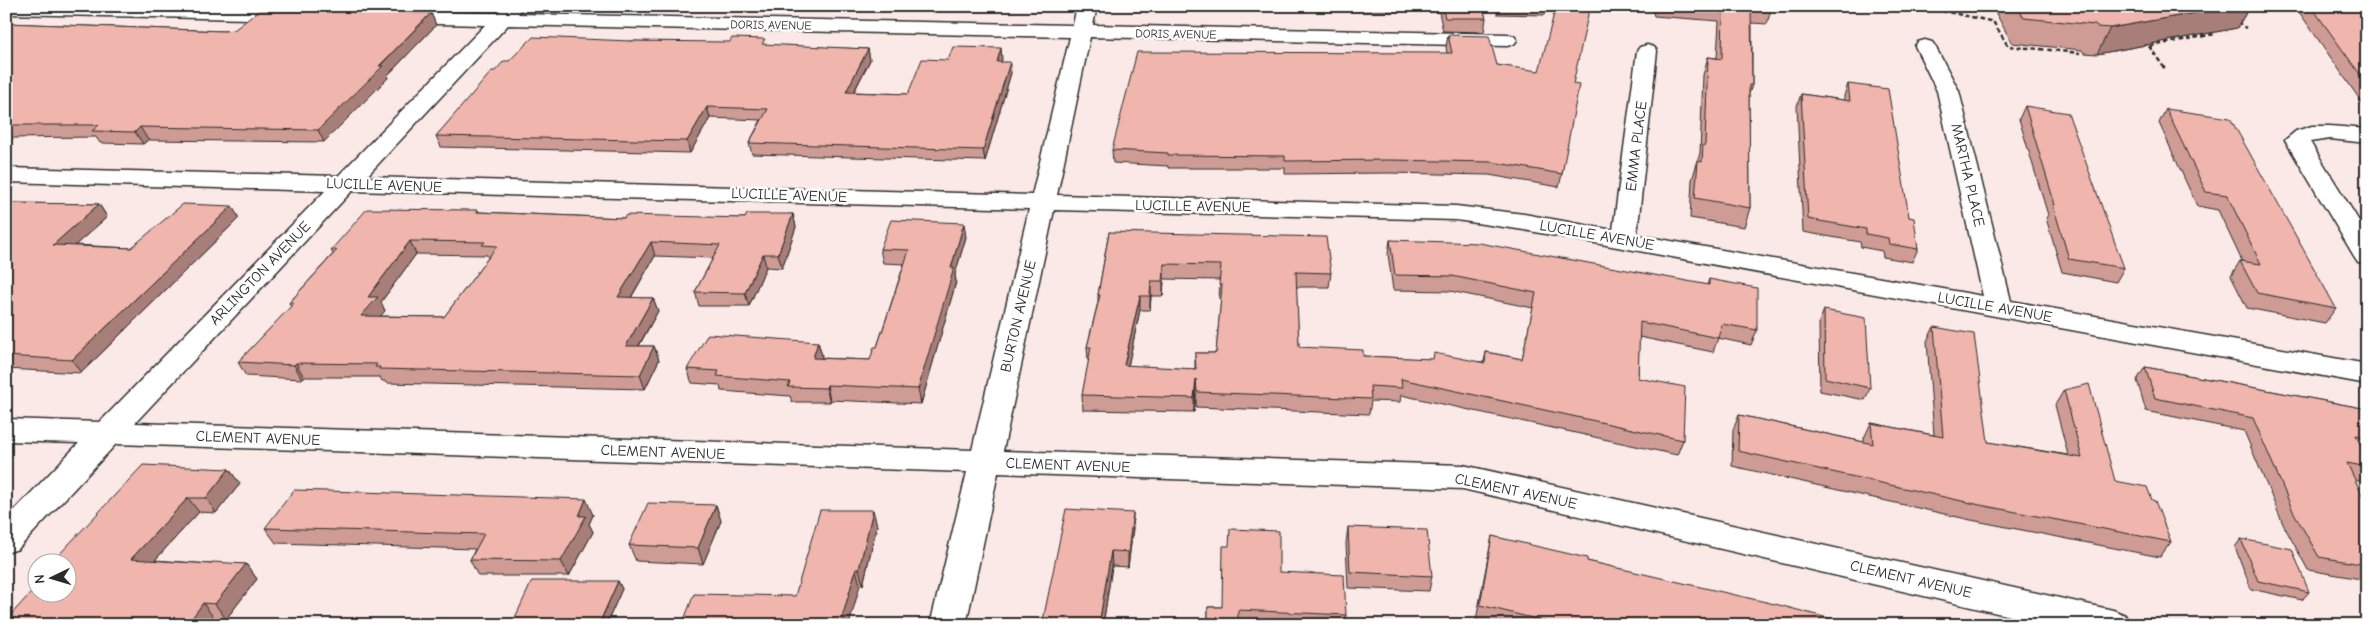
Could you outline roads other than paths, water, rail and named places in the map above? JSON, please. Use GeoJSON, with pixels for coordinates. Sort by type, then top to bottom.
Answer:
{"type":"FeatureCollection","features":[{"type":"Feature","properties":{"kind":"street"},"geometry":{"type":"LineString","coordinates":[[790,25],[800,6]]}},
{"type":"Feature","properties":{"kind":"street"},"geometry":{"type":"LineString","coordinates":[[6,8],[224,10],[307,15]]}},
{"type":"Feature","properties":{"kind":"street","name":"DORIS AVENUE"},"geometry":{"type":"LineString","coordinates":[[375,16],[508,13],[790,25],[1085,19],[1507,40]]}},
{"type":"Feature","properties":{"kind":"street","name":"ARLINGTON AVENUE"},"geometry":{"type":"LineString","coordinates":[[6,540],[508,13]]}},
{"type":"Feature","properties":{"kind":"street","name":"BURTON AVENUE"},"geometry":{"type":"LineString","coordinates":[[948,625],[1085,19]]}},
{"type":"Feature","properties":{"kind":"street","name":"MARTHA PLACE"},"geometry":{"type":"LineString","coordinates":[[1925,46],[1948,91],[1999,308]]}},
{"type":"Feature","properties":{"kind":"street","name":"EMMA PLACE"},"geometry":{"type":"LineString","coordinates":[[1624,240],[1647,51]]}},
{"type":"Feature","properties":{"kind":"street"},"geometry":{"type":"LineString","coordinates":[[2367,136],[2316,132],[2304,134],[2297,140],[2367,256]]}},
{"type":"Feature","properties":{"kind":"street","name":"LUCILLE AVENUE"},"geometry":{"type":"LineString","coordinates":[[6,175],[1456,213],[1524,222],[2367,374]]}},
{"type":"Feature","properties":{"kind":"street","name":"CLEMENT AVENUE"},"geometry":{"type":"LineString","coordinates":[[6,430],[1463,477],[2113,625]]}}]}
